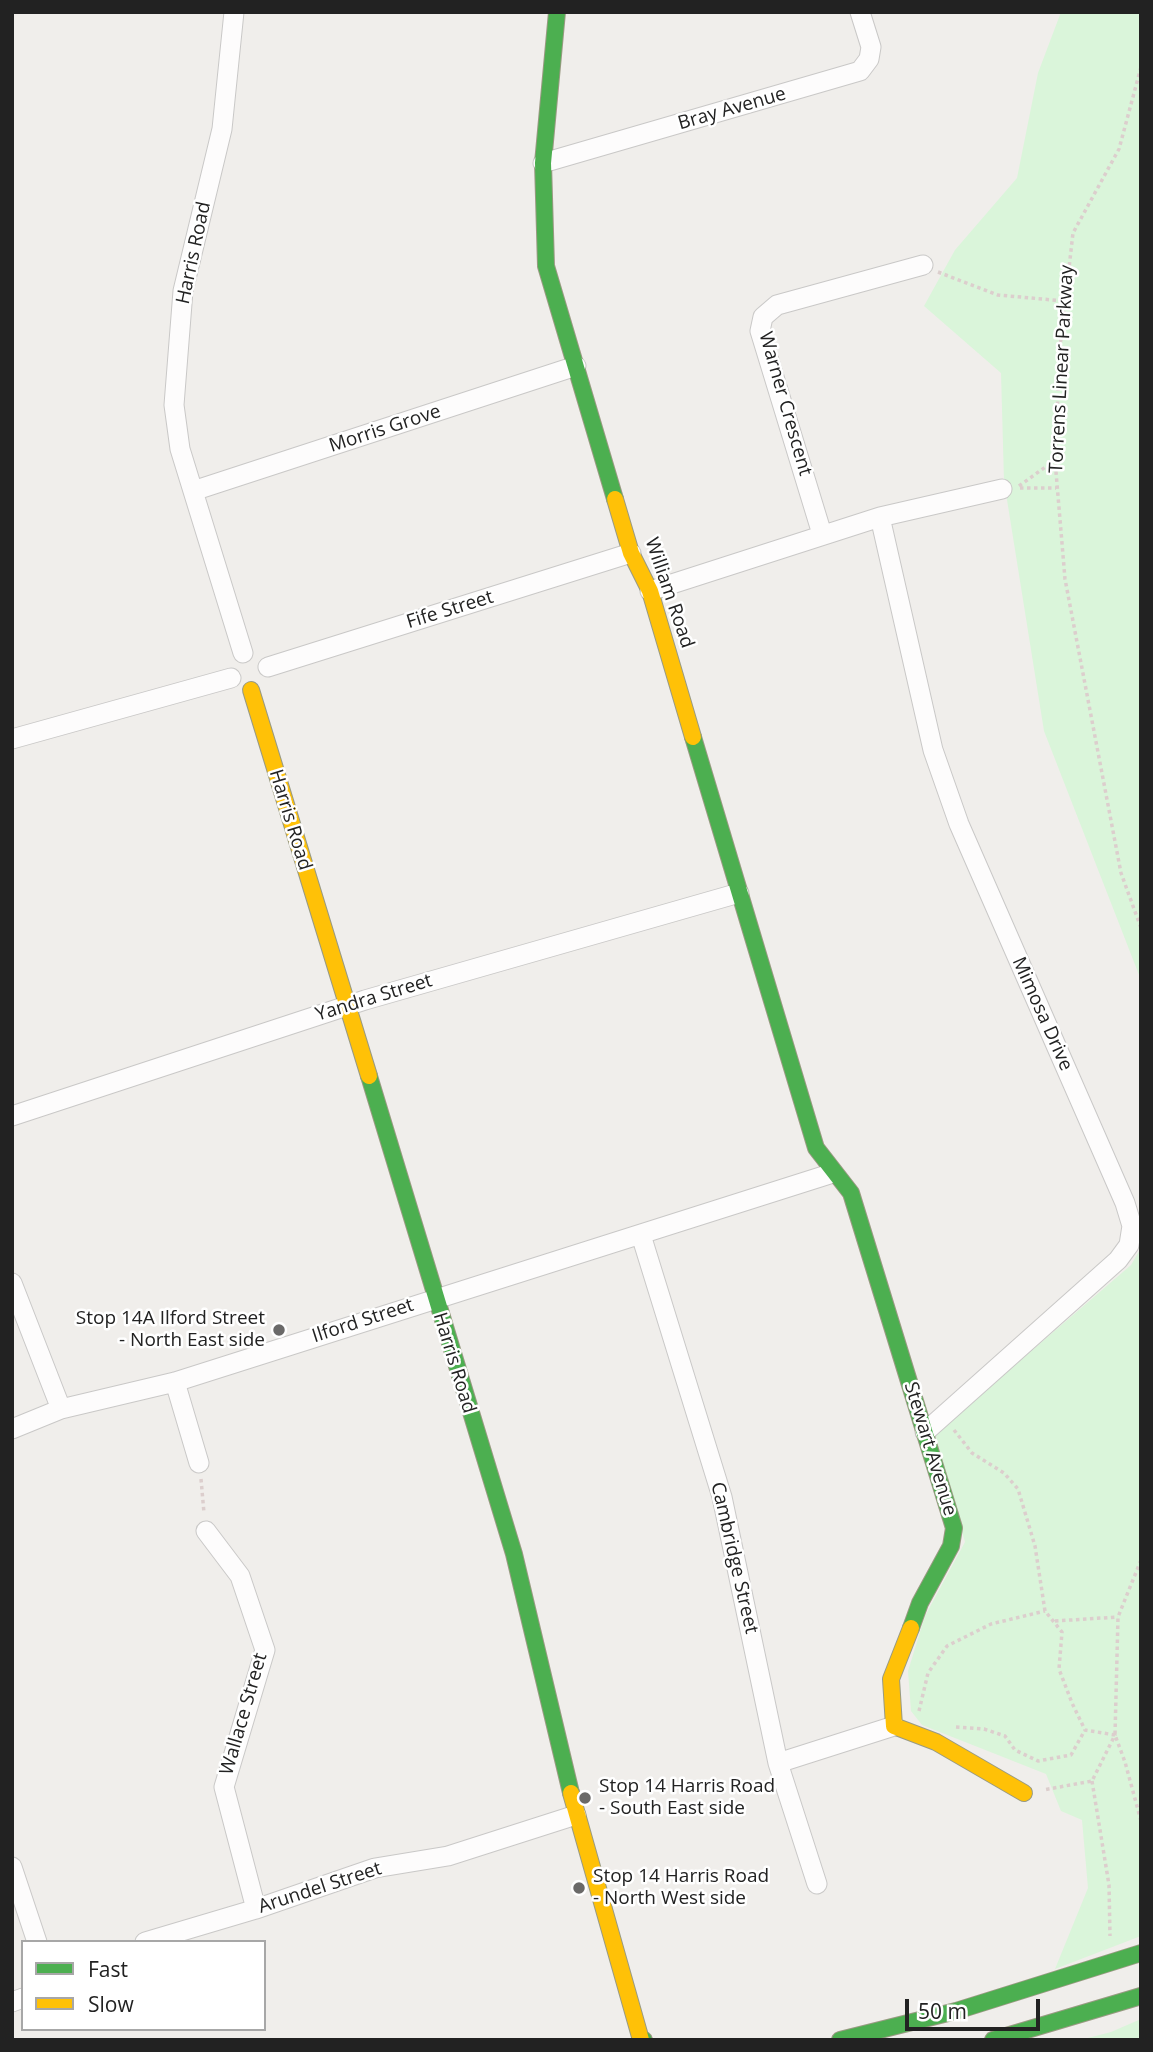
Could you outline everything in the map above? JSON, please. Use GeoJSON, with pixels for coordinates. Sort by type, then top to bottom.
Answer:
{"type":"FeatureCollection","features":[{"type":"Feature","properties":{"kind":"main road","name":"William Road"},"geometry":{"type":"LineString","coordinates":[[557,12],[544,163],[546,266],[631,553],[650,591],[816,1147],[834,1173]]}},
{"type":"Feature","properties":{"kind":"main road","name":"Harris Road"},"geometry":{"type":"LineString","coordinates":[[251,690],[513,1554],[576,1815],[642,2039]]}},
{"type":"Feature","properties":{"kind":"main road","name":"Stewart Avenue"},"geometry":{"type":"LineString","coordinates":[[834,1173],[851,1193],[954,1528],[951,1546],[920,1602],[891,1679],[894,1726]]}},
{"type":"Feature","properties":{"kind":"main road"},"geometry":{"type":"LineString","coordinates":[[894,1726],[936,1742],[1024,1793]]}},
{"type":"Feature","properties":{"kind":"main road"},"geometry":{"type":"LineString","coordinates":[[840,2040],[956,2011],[1136,1955]]}},
{"type":"Feature","properties":{"kind":"main road"},"geometry":{"type":"LineString","coordinates":[[993,2040],[1139,1996]]}},
{"type":"Feature","properties":{"kind":"street","name":"Harris Road"},"geometry":{"type":"LineString","coordinates":[[234,12],[222,129],[183,291],[175,426],[243,653]]}},
{"type":"Feature","properties":{"kind":"street","name":"Bray Avenue"},"geometry":{"type":"LineString","coordinates":[[544,163],[860,71],[869,59],[871,47],[860,12]]}},
{"type":"Feature","properties":{"kind":"street","name":"Warner Crescent"},"geometry":{"type":"LineString","coordinates":[[822,534],[760,331],[763,317],[777,305],[923,265]]}},
{"type":"Feature","properties":{"kind":"street","name":"Morris Grove"},"geometry":{"type":"LineString","coordinates":[[193,491],[576,366]]}},
{"type":"Feature","properties":{"kind":"street"},"geometry":{"type":"LineString","coordinates":[[650,591],[880,517],[1002,489]]}},
{"type":"Feature","properties":{"kind":"street","name":"Mimosa Drive"},"geometry":{"type":"LineString","coordinates":[[880,517],[933,750],[959,824],[1125,1203],[1132,1226],[1129,1245],[1118,1260],[925,1432]]}},
{"type":"Feature","properties":{"kind":"street","name":"Fife Street"},"geometry":{"type":"LineString","coordinates":[[268,667],[631,553]]}},
{"type":"Feature","properties":{"kind":"street"},"geometry":{"type":"LineString","coordinates":[[243,653],[261,656],[268,667],[263,685],[251,690],[236,686],[231,678],[230,670],[235,659],[243,653]]}},
{"type":"Feature","properties":{"kind":"street"},"geometry":{"type":"LineString","coordinates":[[12,739],[231,678]]}},
{"type":"Feature","properties":{"kind":"street","name":"Yandra Street"},"geometry":{"type":"LineString","coordinates":[[12,1116],[345,1006],[739,894]]}},
{"type":"Feature","properties":{"kind":"street","name":"Ilford Street"},"geometry":{"type":"LineString","coordinates":[[12,1429],[61,1409],[176,1382],[834,1173]]}},
{"type":"Feature","properties":{"kind":"street","name":"Cambridge Street"},"geometry":{"type":"LineString","coordinates":[[641,1235],[722,1497],[778,1763],[817,1884]]}},
{"type":"Feature","properties":{"kind":"street"},"geometry":{"type":"LineString","coordinates":[[12,1283],[61,1409]]}},
{"type":"Feature","properties":{"kind":"street"},"geometry":{"type":"LineString","coordinates":[[176,1382],[200,1463]]}},
{"type":"Feature","properties":{"kind":"street","name":"Wallace Street"},"geometry":{"type":"LineString","coordinates":[[206,1531],[240,1576],[265,1650],[224,1787],[256,1909]]}},
{"type":"Feature","properties":{"kind":"street"},"geometry":{"type":"LineString","coordinates":[[778,1763],[894,1726]]}},
{"type":"Feature","properties":{"kind":"street","name":"Arundel Street"},"geometry":{"type":"LineString","coordinates":[[152,1940],[256,1909],[375,1868],[448,1856],[576,1815]]}},
{"type":"Feature","properties":{"kind":"street"},"geometry":{"type":"LineString","coordinates":[[12,1867],[36,1940]]}},
{"type":"Feature","properties":{"kind":"path","name":"Torrens Linear Parkway"},"geometry":{"type":"LineString","coordinates":[[1141,67],[1119,149],[1073,233],[1064,301],[1055,460],[1065,579],[1121,873],[1141,928]]}},
{"type":"Feature","properties":{"kind":"path"},"geometry":{"type":"LineString","coordinates":[[923,265],[998,295],[1064,301]]}},
{"type":"Feature","properties":{"kind":"path"},"geometry":{"type":"LineString","coordinates":[[1055,460],[1014,489],[1056,488]]}},
{"type":"Feature","properties":{"kind":"path"},"geometry":{"type":"LineString","coordinates":[[945,1415],[965,1445],[1004,1473],[1018,1489],[1035,1546],[1045,1611],[1062,1632],[1059,1670],[1086,1730]]}},
{"type":"Feature","properties":{"kind":"path"},"geometry":{"type":"LineString","coordinates":[[200,1463],[206,1531]]}},
{"type":"Feature","properties":{"kind":"path"},"geometry":{"type":"LineString","coordinates":[[1141,1560],[1118,1617],[1115,1735],[1141,1821]]}},
{"type":"Feature","properties":{"kind":"path"},"geometry":{"type":"LineString","coordinates":[[914,1734],[928,1673],[947,1646],[991,1624],[1045,1611]]}},
{"type":"Feature","properties":{"kind":"path"},"geometry":{"type":"LineString","coordinates":[[1055,1621],[1118,1617]]}},
{"type":"Feature","properties":{"kind":"path"},"geometry":{"type":"LineString","coordinates":[[943,1726],[984,1729],[1005,1736],[1015,1750],[1038,1761],[1071,1755],[1086,1730]]}},
{"type":"Feature","properties":{"kind":"path"},"geometry":{"type":"LineString","coordinates":[[1086,1730],[1115,1735]]}},
{"type":"Feature","properties":{"kind":"path"},"geometry":{"type":"LineString","coordinates":[[1110,1963],[1109,1885],[1093,1781],[1115,1735]]}},
{"type":"Feature","properties":{"kind":"path"},"geometry":{"type":"LineString","coordinates":[[1024,1793],[1093,1781]]}},
{"type":"Feature","properties":{"kind":"green space"},"geometry":{"type":"Polygon","coordinates":[[[1061,12],[1141,12],[1141,980],[1044,731],[1004,481],[1001,373],[924,306],[955,250],[1017,178],[1038,73],[1061,12]]]}},
{"type":"Feature","properties":{"kind":"green space"},"geometry":{"type":"Polygon","coordinates":[[[1141,1248],[1141,1936],[1055,1969],[1088,1888],[1082,1820],[1061,1811],[1046,1774],[922,1725],[911,1711],[908,1671],[925,1616],[965,1542],[935,1434],[1131,1265],[1141,1248]]]}},
{"type":"Feature","properties":{"kind":"green space"},"geometry":{"type":"Polygon","coordinates":[[[1141,2019],[1141,2040],[1080,2040],[1111,2032],[1141,2019]]]}},
{"type":"Feature","properties":{"kind":"traffic: fast"},"geometry":{"type":"LineString","coordinates":[[557,12],[543,163],[546,266],[615,499]]}},
{"type":"Feature","properties":{"kind":"traffic: fast"},"geometry":{"type":"LineString","coordinates":[[693,737],[816,1148],[851,1193],[954,1528],[951,1546],[920,1603],[911,1628]]}},
{"type":"Feature","properties":{"kind":"traffic: fast"},"geometry":{"type":"LineString","coordinates":[[369,1076],[514,1554],[571,1793]]}},
{"type":"Feature","properties":{"kind":"traffic: fast"},"geometry":{"type":"LineString","coordinates":[[840,2040],[956,2011],[1141,1953]]}},
{"type":"Feature","properties":{"kind":"traffic: fast"},"geometry":{"type":"LineString","coordinates":[[993,2040],[1141,1996]]}},
{"type":"Feature","properties":{"kind":"traffic: slow"},"geometry":{"type":"LineString","coordinates":[[615,499],[631,553],[650,591],[693,737]]}},
{"type":"Feature","properties":{"kind":"traffic: slow"},"geometry":{"type":"LineString","coordinates":[[251,690],[369,1076]]}},
{"type":"Feature","properties":{"kind":"traffic: slow"},"geometry":{"type":"LineString","coordinates":[[911,1628],[891,1679],[894,1726],[936,1742],[1024,1793]]}},
{"type":"Feature","properties":{"kind":"traffic: slow"},"geometry":{"type":"LineString","coordinates":[[571,1793],[641,2040]]}},
{"type":"Feature","properties":{"kind":"place","name":"Stop 14A Ilford Street - North East side"},"geometry":{"type":"Point","coordinates":[279,1330]}},
{"type":"Feature","properties":{"kind":"place","name":"Stop 14 Harris Road - South East side"},"geometry":{"type":"Point","coordinates":[585,1798]}},
{"type":"Feature","properties":{"kind":"place","name":"Stop 14 Harris Road - North West side"},"geometry":{"type":"Point","coordinates":[579,1888]}}]}
